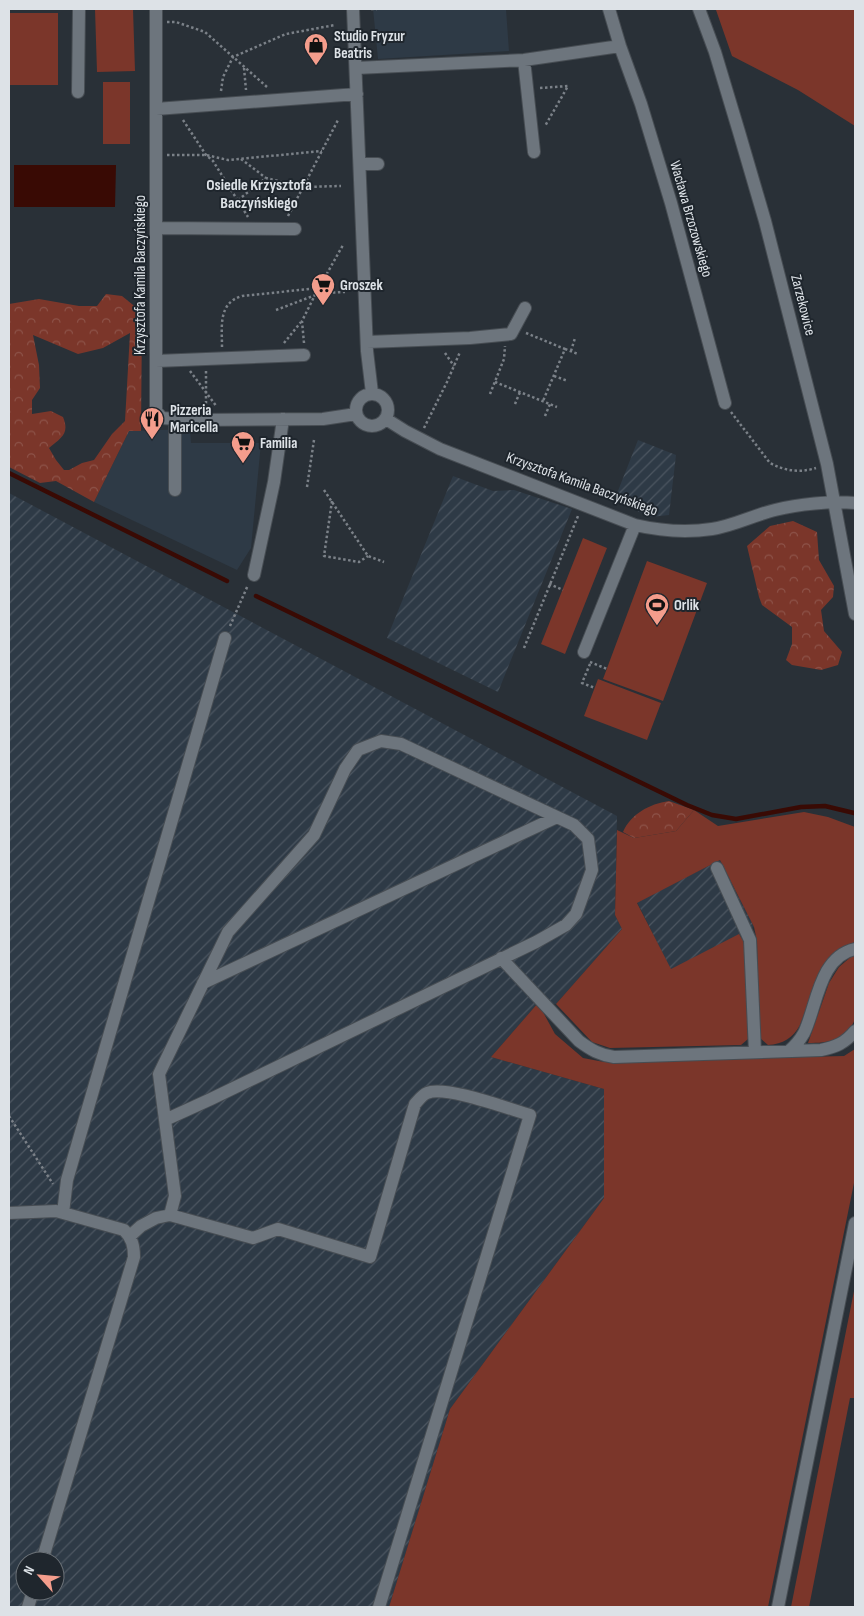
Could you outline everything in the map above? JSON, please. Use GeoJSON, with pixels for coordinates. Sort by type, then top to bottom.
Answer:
{"type":"FeatureCollection","features":[{"type":"Feature","properties":{"kind":"street"},"geometry":{"type":"LineString","coordinates":[[78,92],[79,9]]}},
{"type":"Feature","properties":{"kind":"street","name":"Krzysztofa Kamila Baczyńskiego"},"geometry":{"type":"LineString","coordinates":[[156,9],[156,411],[162,418],[171,420]]}},
{"type":"Feature","properties":{"kind":"street"},"geometry":{"type":"LineString","coordinates":[[353,9],[367,342],[372,394]]}},
{"type":"Feature","properties":{"kind":"street","name":"Wacława Brzozowskiego"},"geometry":{"type":"LineString","coordinates":[[609,9],[641,104],[671,203],[724,403]]}},
{"type":"Feature","properties":{"kind":"street","name":"Zarzekowice"},"geometry":{"type":"LineString","coordinates":[[699,9],[720,70],[760,203],[827,464],[855,614]]}},
{"type":"Feature","properties":{"kind":"street"},"geometry":{"type":"LineString","coordinates":[[356,68],[524,60],[620,46]]}},
{"type":"Feature","properties":{"kind":"street"},"geometry":{"type":"LineString","coordinates":[[524,60],[534,152]]}},
{"type":"Feature","properties":{"kind":"street"},"geometry":{"type":"LineString","coordinates":[[156,109],[357,94]]}},
{"type":"Feature","properties":{"kind":"street"},"geometry":{"type":"LineString","coordinates":[[360,164],[378,164]]}},
{"type":"Feature","properties":{"kind":"street"},"geometry":{"type":"LineString","coordinates":[[156,228],[295,229]]}},
{"type":"Feature","properties":{"kind":"street"},"geometry":{"type":"LineString","coordinates":[[367,342],[470,338],[509,332],[525,308]]}},
{"type":"Feature","properties":{"kind":"street"},"geometry":{"type":"LineString","coordinates":[[156,361],[304,355]]}},
{"type":"Feature","properties":{"kind":"street"},"geometry":{"type":"LineString","coordinates":[[372,394],[380,396],[385,400],[389,412],[386,418],[377,426],[370,427],[360,422],[355,408],[362,397],[372,394]]}},
{"type":"Feature","properties":{"kind":"street"},"geometry":{"type":"LineString","coordinates":[[175,490],[171,420],[323,418],[356,414]]}},
{"type":"Feature","properties":{"kind":"street","name":"Krzysztofa Kamila Baczyńskiego"},"geometry":{"type":"LineString","coordinates":[[386,418],[405,431],[440,449],[635,524],[668,532],[714,529],[775,510],[834,502],[855,504]]}},
{"type":"Feature","properties":{"kind":"street"},"geometry":{"type":"LineString","coordinates":[[254,575],[274,482],[283,419]]}},
{"type":"Feature","properties":{"kind":"street"},"geometry":{"type":"LineString","coordinates":[[587,657],[635,524]]}},
{"type":"Feature","properties":{"kind":"street"},"geometry":{"type":"LineString","coordinates":[[63,1213],[67,1180],[225,638]]}},
{"type":"Feature","properties":{"kind":"street"},"geometry":{"type":"LineString","coordinates":[[165,1120],[211,1100],[536,942],[566,925],[576,914],[592,870],[588,840],[574,825],[401,744],[381,740],[358,750],[345,769],[314,835],[228,932],[159,1074],[165,1120],[175,1196],[170,1216]]}},
{"type":"Feature","properties":{"kind":"street"},"geometry":{"type":"LineString","coordinates":[[203,983],[557,817]]}},
{"type":"Feature","properties":{"kind":"street"},"geometry":{"type":"LineString","coordinates":[[718,868],[750,940],[755,1052]]}},
{"type":"Feature","properties":{"kind":"street"},"geometry":{"type":"LineString","coordinates":[[789,1051],[803,1034],[827,972],[835,961],[849,951],[855,950]]}},
{"type":"Feature","properties":{"kind":"street"},"geometry":{"type":"LineString","coordinates":[[501,958],[580,1042],[590,1050],[601,1055],[614,1057],[820,1050],[836,1047],[846,1041],[855,1031]]}},
{"type":"Feature","properties":{"kind":"street"},"geometry":{"type":"LineString","coordinates":[[130,1236],[141,1226],[156,1218],[170,1216],[253,1238],[278,1228],[370,1258],[415,1104],[426,1094],[437,1091],[464,1096],[530,1115],[379,1607]]}},
{"type":"Feature","properties":{"kind":"street"},"geometry":{"type":"LineString","coordinates":[[9,1213],[34,1211],[63,1213],[124,1230],[130,1236],[134,1246],[134,1257],[45,1551]]}},
{"type":"Feature","properties":{"kind":"street"},"geometry":{"type":"LineString","coordinates":[[778,1607],[855,1223]]}},
{"type":"Feature","properties":{"kind":"path"},"geometry":{"type":"LineString","coordinates":[[371,9],[377,9]]}},
{"type":"Feature","properties":{"kind":"path"},"geometry":{"type":"LineString","coordinates":[[164,22],[176,22],[205,32],[281,100]]}},
{"type":"Feature","properties":{"kind":"path"},"geometry":{"type":"LineString","coordinates":[[220,104],[223,77],[233,57],[286,34],[335,25]]}},
{"type":"Feature","properties":{"kind":"path"},"geometry":{"type":"LineString","coordinates":[[244,66],[247,102]]}},
{"type":"Feature","properties":{"kind":"path"},"geometry":{"type":"LineString","coordinates":[[537,88],[568,86],[544,129],[540,128]]}},
{"type":"Feature","properties":{"kind":"path"},"geometry":{"type":"LineString","coordinates":[[175,108],[206,155],[213,161],[256,229]]}},
{"type":"Feature","properties":{"kind":"path"},"geometry":{"type":"LineString","coordinates":[[281,229],[338,120]]}},
{"type":"Feature","properties":{"kind":"path"},"geometry":{"type":"LineString","coordinates":[[167,155],[206,155],[228,160],[322,151]]}},
{"type":"Feature","properties":{"kind":"path"},"geometry":{"type":"LineString","coordinates":[[241,159],[266,178],[303,187],[341,186]]}},
{"type":"Feature","properties":{"kind":"path"},"geometry":{"type":"LineString","coordinates":[[238,200],[266,178]]}},
{"type":"Feature","properties":{"kind":"path"},"geometry":{"type":"LineString","coordinates":[[273,356],[302,321],[343,245]]}},
{"type":"Feature","properties":{"kind":"path"},"geometry":{"type":"LineString","coordinates":[[222,358],[223,314],[230,300],[242,296],[319,288]]}},
{"type":"Feature","properties":{"kind":"path"},"geometry":{"type":"LineString","coordinates":[[276,310],[321,293],[345,292]]}},
{"type":"Feature","properties":{"kind":"path"},"geometry":{"type":"LineString","coordinates":[[302,321],[304,355]]}},
{"type":"Feature","properties":{"kind":"path"},"geometry":{"type":"LineString","coordinates":[[490,394],[504,359],[509,332],[578,354]]}},
{"type":"Feature","properties":{"kind":"path"},"geometry":{"type":"LineString","coordinates":[[570,351],[575,338]]}},
{"type":"Feature","properties":{"kind":"path"},"geometry":{"type":"LineString","coordinates":[[422,431],[462,346]]}},
{"type":"Feature","properties":{"kind":"path"},"geometry":{"type":"LineString","coordinates":[[441,347],[454,366]]}},
{"type":"Feature","properties":{"kind":"path"},"geometry":{"type":"LineString","coordinates":[[543,402],[565,349]]}},
{"type":"Feature","properties":{"kind":"path"},"geometry":{"type":"LineString","coordinates":[[206,359],[206,412]]}},
{"type":"Feature","properties":{"kind":"path"},"geometry":{"type":"LineString","coordinates":[[182,360],[220,412]]}},
{"type":"Feature","properties":{"kind":"path"},"geometry":{"type":"LineString","coordinates":[[554,376],[568,381]]}},
{"type":"Feature","properties":{"kind":"path"},"geometry":{"type":"LineString","coordinates":[[495,382],[557,407]]}},
{"type":"Feature","properties":{"kind":"path"},"geometry":{"type":"LineString","coordinates":[[515,404],[520,392]]}},
{"type":"Feature","properties":{"kind":"path"},"geometry":{"type":"LineString","coordinates":[[724,403],[770,463],[779,468],[793,471],[806,471],[827,464]]}},
{"type":"Feature","properties":{"kind":"path"},"geometry":{"type":"LineString","coordinates":[[545,416],[550,404]]}},
{"type":"Feature","properties":{"kind":"path"},"geometry":{"type":"LineString","coordinates":[[307,487],[314,440]]}},
{"type":"Feature","properties":{"kind":"path"},"geometry":{"type":"LineString","coordinates":[[324,490],[368,556],[384,562]]}},
{"type":"Feature","properties":{"kind":"path"},"geometry":{"type":"LineString","coordinates":[[332,501],[324,556],[359,562],[368,556]]}},
{"type":"Feature","properties":{"kind":"path"},"geometry":{"type":"LineString","coordinates":[[524,648],[581,510]]}},
{"type":"Feature","properties":{"kind":"path"},"geometry":{"type":"LineString","coordinates":[[225,638],[254,575]]}},
{"type":"Feature","properties":{"kind":"path"},"geometry":{"type":"LineString","coordinates":[[549,584],[563,590]]}},
{"type":"Feature","properties":{"kind":"path"},"geometry":{"type":"LineString","coordinates":[[587,657],[582,683],[595,688]]}},
{"type":"Feature","properties":{"kind":"path"},"geometry":{"type":"LineString","coordinates":[[9,1116],[54,1185]]}},
{"type":"Feature","properties":{"kind":"shaded area"},"geometry":{"type":"Polygon","coordinates":[[[373,9],[506,9],[509,51],[378,59],[373,9]]]}},
{"type":"Feature","properties":{"kind":"shaded area"},"geometry":{"type":"Polygon","coordinates":[[[14,165],[116,165],[115,207],[14,207],[14,165]]]}},
{"type":"Feature","properties":{"kind":"shaded area"},"geometry":{"type":"Polygon","coordinates":[[[190,429],[191,443],[261,443],[251,548],[237,570],[94,502],[129,431],[190,429]]]}},
{"type":"Feature","properties":{"kind":"shaded area"},"geometry":{"type":"Polygon","coordinates":[[[638,440],[676,455],[669,515],[651,517],[614,501],[638,440]]]}},
{"type":"Feature","properties":{"kind":"shaded area"},"geometry":{"type":"Polygon","coordinates":[[[453,476],[493,491],[514,490],[572,509],[498,692],[387,638],[453,476]]]}},
{"type":"Feature","properties":{"kind":"shaded area"},"geometry":{"type":"Polygon","coordinates":[[[9,493],[617,816],[615,915],[622,929],[556,1004],[538,1003],[491,1057],[604,1089],[604,1198],[450,1409],[389,1607],[9,1607],[9,493]]]}},
{"type":"Feature","properties":{"kind":"shaded area"},"geometry":{"type":"Polygon","coordinates":[[[720,860],[754,927],[671,970],[637,902],[720,860]]]}},
{"type":"Feature","properties":{"kind":"green space"},"geometry":{"type":"Polygon","coordinates":[[[95,9],[133,9],[135,71],[97,72],[95,9]]]}},
{"type":"Feature","properties":{"kind":"green space"},"geometry":{"type":"Polygon","coordinates":[[[855,9],[855,126],[798,90],[732,56],[716,10],[855,9]]]}},
{"type":"Feature","properties":{"kind":"green space"},"geometry":{"type":"Polygon","coordinates":[[[9,13],[58,13],[58,85],[9,85],[9,13]]]}},
{"type":"Feature","properties":{"kind":"green space"},"geometry":{"type":"Polygon","coordinates":[[[103,82],[130,82],[130,144],[103,144],[103,82]]]}},
{"type":"Feature","properties":{"kind":"green space"},"geometry":{"type":"Polygon","coordinates":[[[106,294],[122,296],[138,309],[138,316],[142,318],[141,431],[129,431],[94,502],[56,481],[40,483],[9,467],[9,304],[39,299],[79,306],[97,306],[106,294]],[[130,333],[103,348],[78,354],[33,335],[39,365],[40,388],[32,400],[32,414],[51,411],[63,417],[65,432],[49,448],[64,470],[69,470],[82,463],[94,460],[112,434],[125,421],[130,333]]]}},
{"type":"Feature","properties":{"kind":"green space"},"geometry":{"type":"Polygon","coordinates":[[[793,521],[817,532],[819,560],[834,586],[833,597],[821,610],[824,631],[842,652],[838,665],[821,670],[792,665],[786,660],[792,644],[792,627],[762,605],[747,546],[770,526],[793,521]]]}},
{"type":"Feature","properties":{"kind":"green space"},"geometry":{"type":"Polygon","coordinates":[[[583,538],[607,548],[565,654],[541,644],[583,538]]]}},
{"type":"Feature","properties":{"kind":"green space","name":"Orlik"},"geometry":{"type":"Polygon","coordinates":[[[647,561],[707,583],[663,701],[603,679],[647,561]]]}},
{"type":"Feature","properties":{"kind":"green space"},"geometry":{"type":"Polygon","coordinates":[[[598,679],[661,703],[647,740],[584,716],[598,679]]]}},
{"type":"Feature","properties":{"kind":"green space"},"geometry":{"type":"Polygon","coordinates":[[[669,801],[694,810],[676,831],[634,838],[623,832],[636,815],[648,807],[669,801]]]}},
{"type":"Feature","properties":{"kind":"green space"},"geometry":{"type":"Polygon","coordinates":[[[694,810],[718,826],[804,812],[828,817],[855,827],[855,942],[839,950],[820,972],[800,1025],[791,1037],[783,1042],[768,1045],[759,1037],[757,941],[754,927],[720,860],[637,903],[671,969],[739,934],[747,947],[748,1039],[741,1045],[610,1048],[592,1042],[556,1004],[622,929],[615,915],[617,830],[634,838],[676,831],[694,810]]]}},
{"type":"Feature","properties":{"kind":"green space"},"geometry":{"type":"Polygon","coordinates":[[[852,956],[855,956],[855,1019],[847,1032],[842,1036],[830,1041],[808,1043],[829,983],[839,967],[852,956]]]}},
{"type":"Feature","properties":{"kind":"green space"},"geometry":{"type":"Polygon","coordinates":[[[538,1003],[555,1034],[583,1058],[604,1062],[844,1056],[855,1049],[855,1178],[768,1607],[389,1607],[450,1409],[604,1198],[604,1089],[491,1057],[538,1003]]]}},
{"type":"Feature","properties":{"kind":"green space"},"geometry":{"type":"Polygon","coordinates":[[[855,1286],[855,1398],[850,1398],[809,1607],[791,1607],[855,1286]]]}},
{"type":"Feature","properties":{"kind":"waterway"},"geometry":{"type":"LineString","coordinates":[[9,473],[227,581]]}},
{"type":"Feature","properties":{"kind":"waterway"},"geometry":{"type":"LineString","coordinates":[[256,596],[687,805],[712,815],[736,819],[801,807],[825,806],[854,813]]}},
{"type":"Feature","properties":{"kind":"place","name":"Studio Fryzur Beatris"},"geometry":{"type":"Point","coordinates":[316,66]}},
{"type":"Feature","properties":{"kind":"place","name":"Groszek"},"geometry":{"type":"Point","coordinates":[323,306]}},
{"type":"Feature","properties":{"kind":"place","name":"Pizzeria Maricella"},"geometry":{"type":"Point","coordinates":[152,440]}},
{"type":"Feature","properties":{"kind":"place","name":"Familia"},"geometry":{"type":"Point","coordinates":[243,464]}},
{"type":"Feature","properties":{"kind":"place","name":"Orlik"},"geometry":{"type":"Point","coordinates":[657,626]}},
{"type":"Feature","properties":{"kind":"district","name":"Osiedle Krzysztofa Baczyńskiego"},"geometry":{"type":"Point","coordinates":[259,194]}}]}
